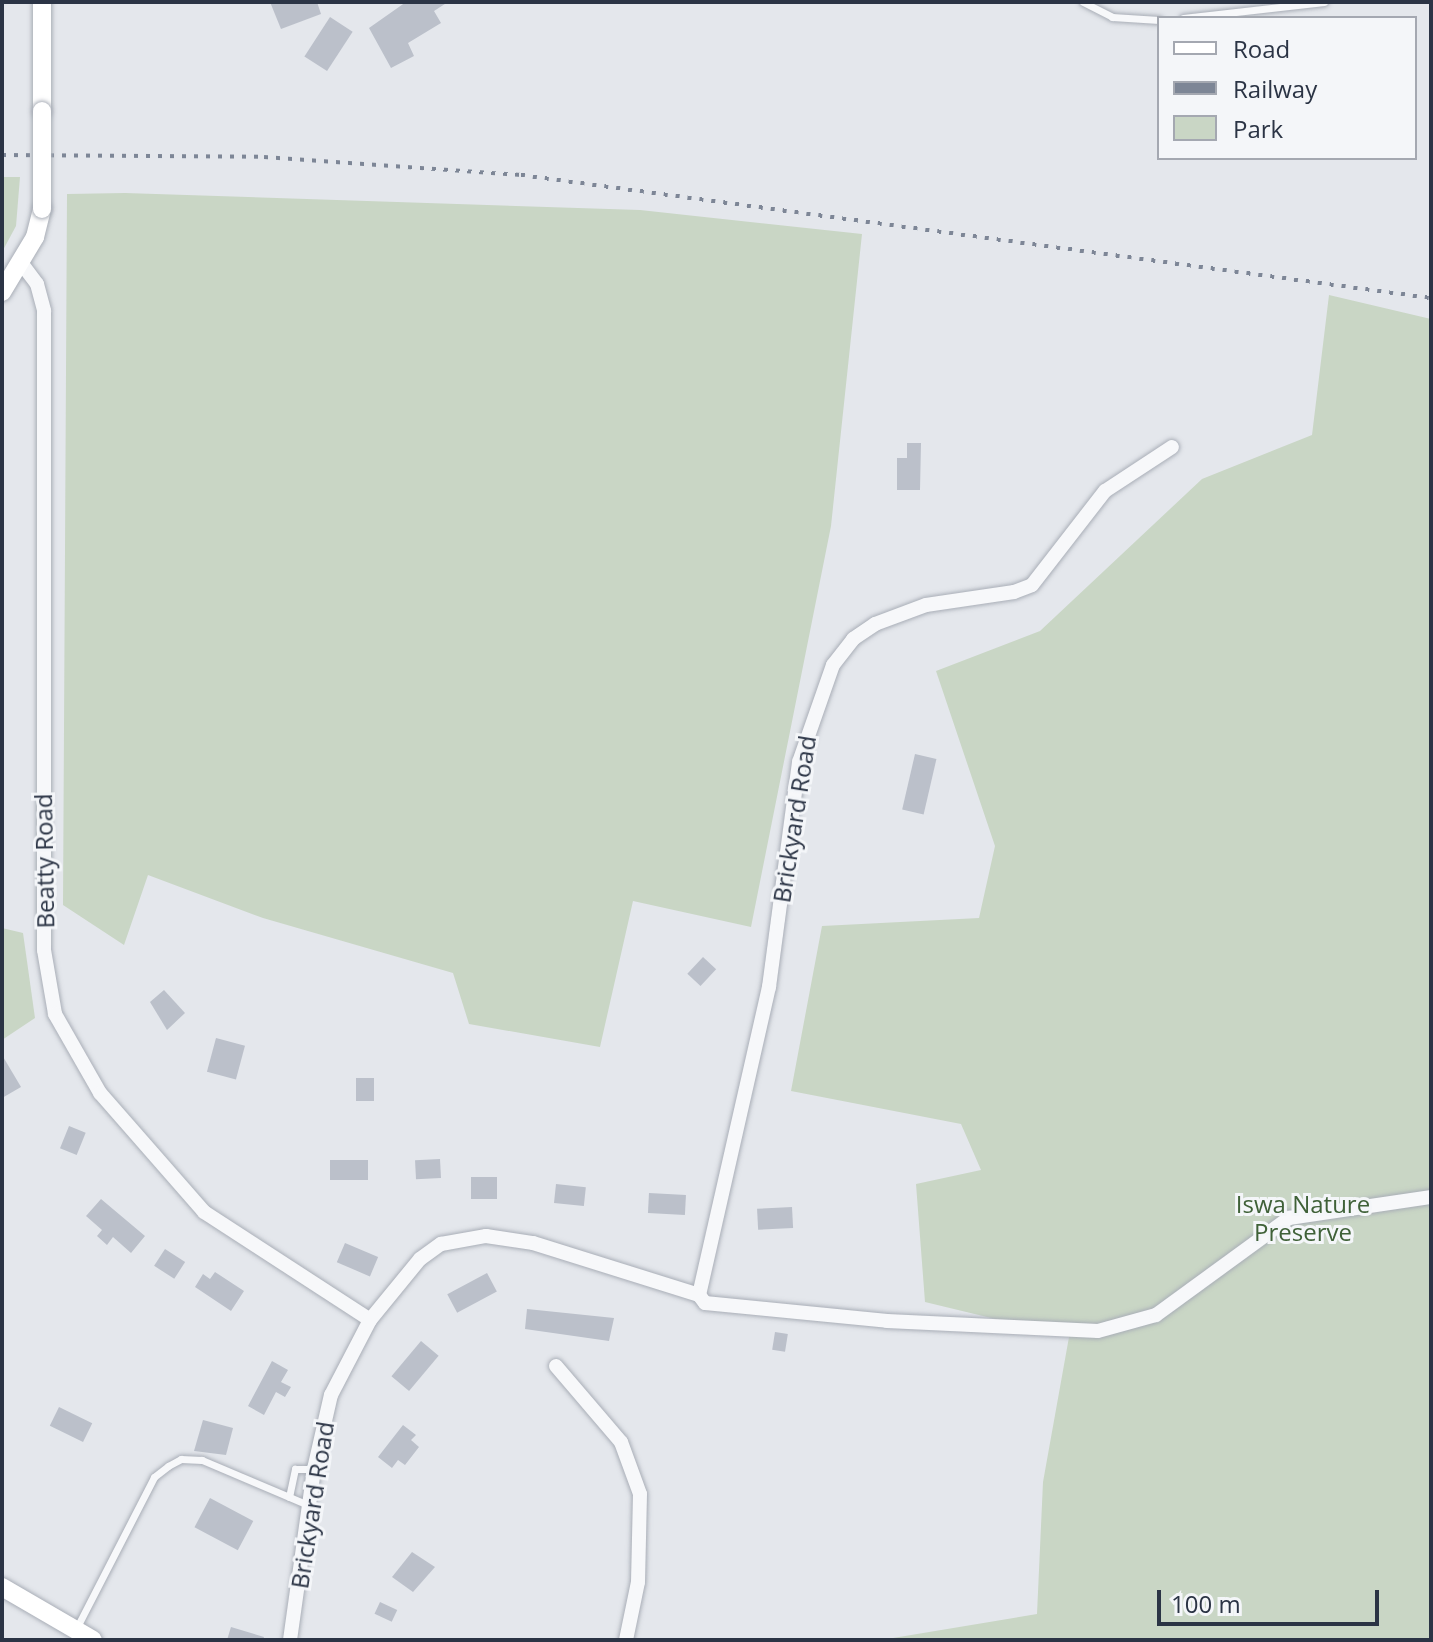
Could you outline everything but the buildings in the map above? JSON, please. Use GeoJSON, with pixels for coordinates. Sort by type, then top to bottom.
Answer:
{"type":"FeatureCollection","features":[{"type":"Feature","properties":{"kind":"street"},"geometry":{"type":"LineString","coordinates":[[2,292],[22,264],[42,209],[42,2]]}},
{"type":"Feature","properties":{"kind":"street"},"geometry":{"type":"LineString","coordinates":[[44,27],[52,2]]}},
{"type":"Feature","properties":{"kind":"street","name":"Beatty Road"},"geometry":{"type":"LineString","coordinates":[[22,264],[37,284],[44,311],[44,950],[55,1014],[100,1093],[204,1212],[370,1320]]}},
{"type":"Feature","properties":{"kind":"street","name":"Brickyard Road"},"geometry":{"type":"LineString","coordinates":[[699,1295],[769,987],[799,762],[833,665],[853,639],[875,624],[926,605],[1014,592],[1032,585],[1105,491],[1172,447]]}},
{"type":"Feature","properties":{"kind":"street","name":"Brickyard Road"},"geometry":{"type":"LineString","coordinates":[[290,1640],[314,1469],[331,1395],[370,1320],[432,1249],[486,1236],[533,1243],[699,1295],[705,1303],[887,1321],[1118,1329],[1171,1305],[1289,1218],[1431,1197]]}},
{"type":"Feature","properties":{"kind":"street"},"geometry":{"type":"LineString","coordinates":[[556,1366],[621,1442],[640,1494],[638,1582],[626,1640]]}},
{"type":"Feature","properties":{"kind":"street"},"geometry":{"type":"LineString","coordinates":[[2,1587],[93,1640]]}},
{"type":"Feature","properties":{"kind":"lane"},"geometry":{"type":"LineString","coordinates":[[1083,2],[1112,17],[1157,20]]}},
{"type":"Feature","properties":{"kind":"lane"},"geometry":{"type":"LineString","coordinates":[[1201,16],[1324,2]]}},
{"type":"Feature","properties":{"kind":"lane"},"geometry":{"type":"LineString","coordinates":[[76,1630],[154,1477],[181,1459],[202,1460],[310,1506]]}},
{"type":"Feature","properties":{"kind":"lane"},"geometry":{"type":"LineString","coordinates":[[289,1497],[295,1469],[314,1469]]}},
{"type":"Feature","properties":{"kind":"green space"},"geometry":{"type":"Polygon","coordinates":[[[2,177],[20,177],[16,226],[2,252],[2,177]]]}},
{"type":"Feature","properties":{"kind":"green space"},"geometry":{"type":"Polygon","coordinates":[[[125,193],[640,210],[862,234],[831,526],[751,927],[633,901],[600,1047],[469,1024],[453,973],[263,918],[148,875],[124,945],[63,905],[67,194],[125,193]]]}},
{"type":"Feature","properties":{"kind":"green space","name":"Iswa Nature Preserve"},"geometry":{"type":"Polygon","coordinates":[[[1329,295],[1431,319],[1431,1640],[881,1640],[1037,1614],[1043,1482],[1069,1337],[925,1302],[916,1184],[981,1170],[961,1124],[791,1091],[822,926],[979,918],[995,846],[936,671],[1040,631],[1202,479],[1312,435],[1329,295]]]}},
{"type":"Feature","properties":{"kind":"green space"},"geometry":{"type":"Polygon","coordinates":[[[2,928],[23,933],[35,1018],[2,1040],[2,928]]]}},
{"type":"Feature","properties":{"kind":"railway"},"geometry":{"type":"LineString","coordinates":[[2,155],[264,157],[521,175],[1431,298]]}}]}
